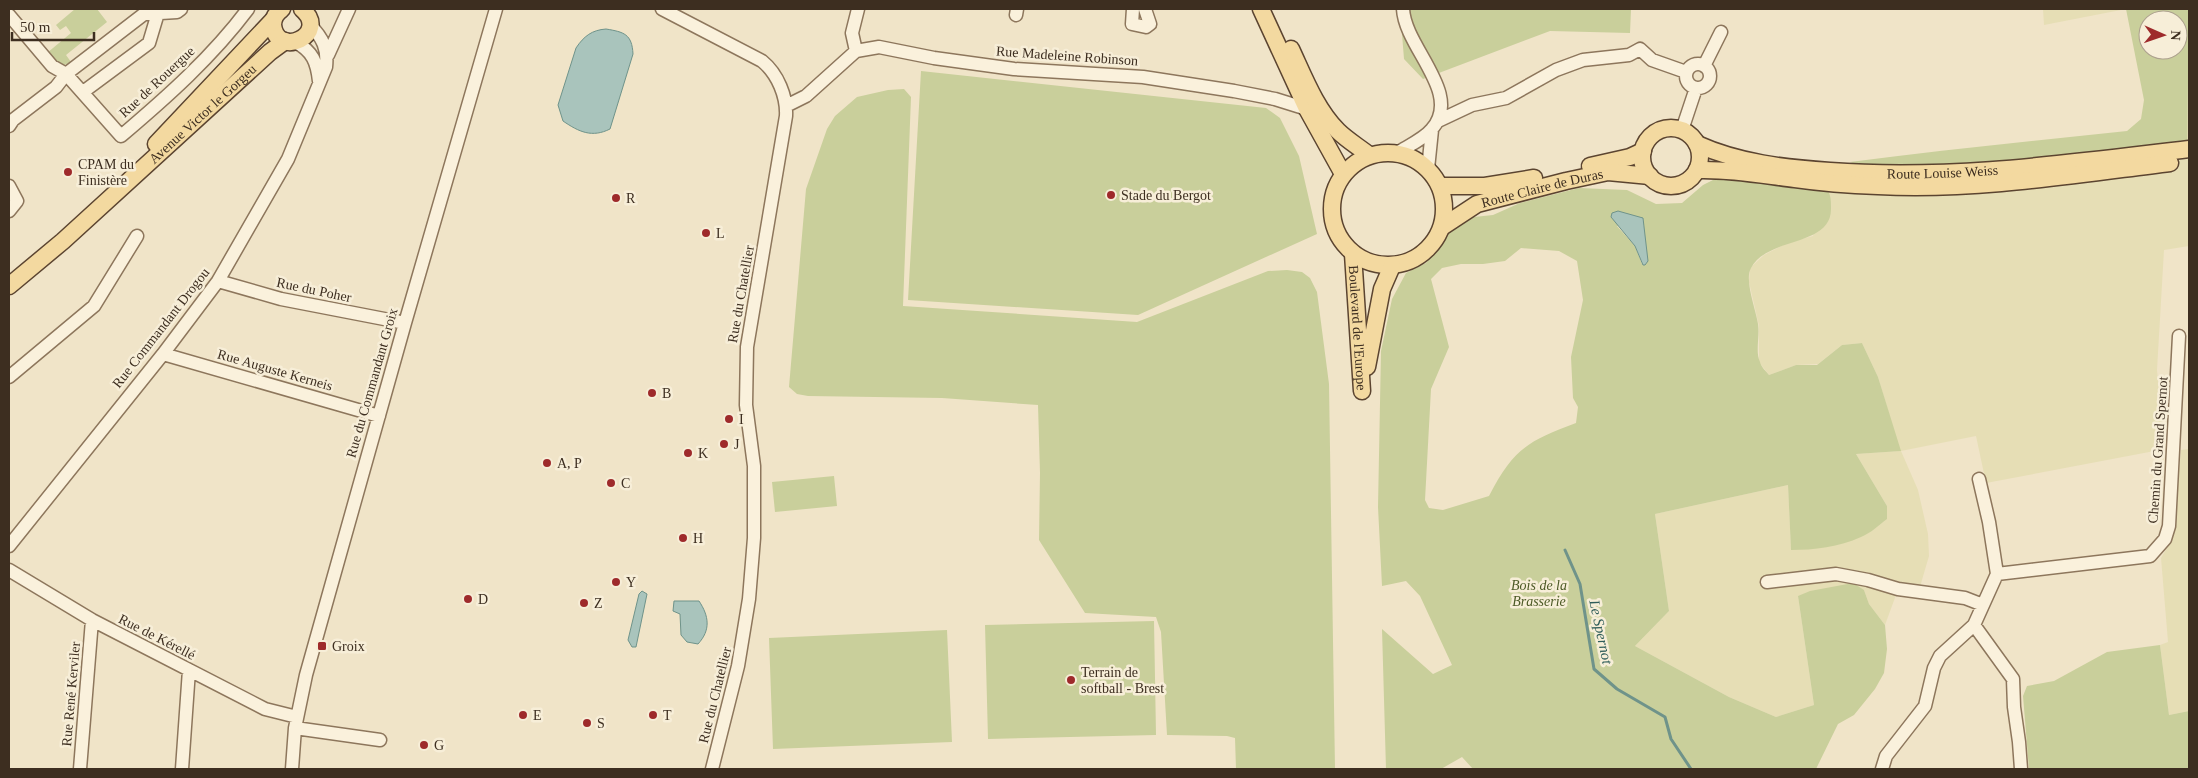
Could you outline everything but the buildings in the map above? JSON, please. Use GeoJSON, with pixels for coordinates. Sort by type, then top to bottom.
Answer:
{"type":"FeatureCollection","features":[{"type":"Feature","properties":{"kind":"main road"},"geometry":{"type":"LineString","coordinates":[[1261,9],[1294,83],[1343,174]]}},
{"type":"Feature","properties":{"kind":"main road"},"geometry":{"type":"LineString","coordinates":[[1272,9],[1319,107],[1339,133],[1369,155]]}},
{"type":"Feature","properties":{"kind":"main road"},"geometry":{"type":"LineString","coordinates":[[278,14],[275,33],[290,42]]}},
{"type":"Feature","properties":{"kind":"main road","name":"Avenue Victor le Gorgeu"},"geometry":{"type":"LineString","coordinates":[[9,275],[42,249],[165,135],[278,14]]}},
{"type":"Feature","properties":{"kind":"main road","name":"Avenue Victor le Gorgeu"},"geometry":{"type":"LineString","coordinates":[[9,286],[46,256],[270,52],[306,36],[308,15]]}},
{"type":"Feature","properties":{"kind":"main road"},"geometry":{"type":"LineString","coordinates":[[1668,128],[1682,130],[1694,138],[1697,144],[1700,157],[1697,170],[1689,179],[1672,186],[1660,183],[1650,176],[1644,165],[1643,152],[1645,144],[1654,134],[1668,128]]}},
{"type":"Feature","properties":{"kind":"main road","name":"Route Louise Weiss"},"geometry":{"type":"LineString","coordinates":[[1697,144],[1733,158],[1808,170],[1880,175],[2009,170],[2189,150]]}},
{"type":"Feature","properties":{"kind":"main road"},"geometry":{"type":"LineString","coordinates":[[1383,152],[1397,153],[1410,156],[1428,169],[1440,186],[1444,200],[1442,227],[1434,242],[1423,254],[1408,262],[1392,266],[1378,265],[1365,261],[1353,254],[1341,241],[1333,224],[1331,207],[1335,189],[1343,174],[1355,163],[1369,155],[1383,152]]}},
{"type":"Feature","properties":{"kind":"main road","name":"Route Claire de Duras"},"geometry":{"type":"LineString","coordinates":[[1440,186],[1484,186],[1524,181],[1630,157],[1643,152]]}},
{"type":"Feature","properties":{"kind":"main road","name":"Route Louise Weiss"},"geometry":{"type":"LineString","coordinates":[[1697,170],[1732,171],[1810,181],[1880,186],[1930,186],[2012,182],[2189,160]]}},
{"type":"Feature","properties":{"kind":"main road","name":"Route Claire de Duras"},"geometry":{"type":"LineString","coordinates":[[1442,227],[1477,204],[1566,180],[1608,172],[1650,176]]}},
{"type":"Feature","properties":{"kind":"main road","name":"Boulevard de l'Europe"},"geometry":{"type":"LineString","coordinates":[[1353,254],[1362,392],[1382,289],[1392,266]]}},
{"type":"Feature","properties":{"kind":"street"},"geometry":{"type":"LineString","coordinates":[[10,120],[56,87],[66,74],[144,14],[177,12],[181,9]]}},
{"type":"Feature","properties":{"kind":"street","name":"Rue de Rouergue"},"geometry":{"type":"LineString","coordinates":[[9,15],[52,66],[66,74],[121,136],[170,94],[235,26],[248,9]]}},
{"type":"Feature","properties":{"kind":"street","name":"Rue Commandant Drogou"},"geometry":{"type":"LineString","coordinates":[[9,546],[163,354],[218,281],[288,159],[309,112],[319,81],[326,67],[328,55],[348,9]]}},
{"type":"Feature","properties":{"kind":"street","name":"Rue du Commandant Groix"},"geometry":{"type":"LineString","coordinates":[[292,769],[296,723],[306,675],[496,9]]}},
{"type":"Feature","properties":{"kind":"street","name":"Rue du Chatellier"},"geometry":{"type":"LineString","coordinates":[[662,9],[766,64],[785,96],[786,106],[760,279],[746,347],[746,405],[754,466],[754,538],[749,599],[738,666],[712,769]]}},
{"type":"Feature","properties":{"kind":"street"},"geometry":{"type":"LineString","coordinates":[[786,106],[806,96],[856,51],[852,33],[858,9]]}},
{"type":"Feature","properties":{"kind":"street"},"geometry":{"type":"LineString","coordinates":[[1133,9],[1132,24],[1146,26],[1150,24],[1145,9]]}},
{"type":"Feature","properties":{"kind":"street"},"geometry":{"type":"LineString","coordinates":[[1403,9],[1408,32],[1435,80],[1441,96],[1442,108],[1435,125],[1428,169]]}},
{"type":"Feature","properties":{"kind":"street"},"geometry":{"type":"LineString","coordinates":[[83,92],[149,43],[158,13]]}},
{"type":"Feature","properties":{"kind":"street"},"geometry":{"type":"LineString","coordinates":[[308,15],[321,37],[328,55]]}},
{"type":"Feature","properties":{"kind":"street"},"geometry":{"type":"LineString","coordinates":[[1704,66],[1721,32]]}},
{"type":"Feature","properties":{"kind":"street"},"geometry":{"type":"LineString","coordinates":[[290,42],[310,52],[315,59],[319,81]]}},
{"type":"Feature","properties":{"kind":"street","name":"Rue Madeleine Robinson"},"geometry":{"type":"LineString","coordinates":[[856,51],[879,47],[934,58],[1014,69],[1143,77],[1275,99],[1307,109]]}},
{"type":"Feature","properties":{"kind":"street"},"geometry":{"type":"LineString","coordinates":[[1397,153],[1435,125],[1472,105],[1506,98],[1556,70],[1583,60],[1628,55],[1640,49],[1652,60],[1686,72]]}},
{"type":"Feature","properties":{"kind":"street"},"geometry":{"type":"LineString","coordinates":[[1696,88],[1686,80],[1686,72],[1692,66],[1704,66]]}},
{"type":"Feature","properties":{"kind":"street"},"geometry":{"type":"LineString","coordinates":[[1696,88],[1704,86],[1709,79],[1708,72],[1704,66]]}},
{"type":"Feature","properties":{"kind":"street"},"geometry":{"type":"LineString","coordinates":[[1275,99],[1294,83]]}},
{"type":"Feature","properties":{"kind":"street"},"geometry":{"type":"LineString","coordinates":[[1682,130],[1696,88]]}},
{"type":"Feature","properties":{"kind":"street"},"geometry":{"type":"LineString","coordinates":[[9,186],[16,201],[9,211]]}},
{"type":"Feature","properties":{"kind":"street"},"geometry":{"type":"LineString","coordinates":[[9,377],[94,306],[137,236]]}},
{"type":"Feature","properties":{"kind":"street","name":"Rue du Poher"},"geometry":{"type":"LineString","coordinates":[[218,281],[281,299],[405,323]]}},
{"type":"Feature","properties":{"kind":"street","name":"Chemin du Grand Spernot"},"geometry":{"type":"LineString","coordinates":[[1997,574],[2150,556],[2165,539],[2169,526],[2179,336]]}},
{"type":"Feature","properties":{"kind":"street","name":"Rue Auguste Kerneis"},"geometry":{"type":"LineString","coordinates":[[163,354],[379,416]]}},
{"type":"Feature","properties":{"kind":"street"},"geometry":{"type":"LineString","coordinates":[[1882,769],[1886,756],[1924,706],[1934,668],[1940,656],[1974,625],[1997,574],[1989,522],[1979,479]]}},
{"type":"Feature","properties":{"kind":"street","name":"Rue de Kérellé"},"geometry":{"type":"LineString","coordinates":[[9,570],[92,620],[265,709],[296,723],[380,740]]}},
{"type":"Feature","properties":{"kind":"street"},"geometry":{"type":"LineString","coordinates":[[1767,582],[1836,574],[1868,580],[1898,589],[1965,598],[1983,605]]}},
{"type":"Feature","properties":{"kind":"street","name":"Rue René Kerviler"},"geometry":{"type":"LineString","coordinates":[[80,769],[92,620]]}},
{"type":"Feature","properties":{"kind":"street"},"geometry":{"type":"LineString","coordinates":[[1974,625],[2013,679],[2021,769]]}},
{"type":"Feature","properties":{"kind":"street"},"geometry":{"type":"LineString","coordinates":[[182,769],[189,670]]}},
{"type":"Feature","properties":{"kind":"shaded area"},"geometry":{"type":"Polygon","coordinates":[[[2043,9],[2126,9],[2044,25],[2043,9]]]}},
{"type":"Feature","properties":{"kind":"shaded area"},"geometry":{"type":"Polygon","coordinates":[[[2189,68],[2189,246],[2164,250],[2157,370],[2165,449],[1986,483],[1976,436],[1901,451],[1918,490],[1928,534],[1929,556],[1917,597],[1896,595],[1885,625],[1869,604],[1864,590],[1798,596],[1814,705],[1776,717],[1729,697],[1635,646],[1669,611],[1655,514],[1788,485],[1791,549],[1887,506],[1856,454],[1900,451],[1878,377],[1862,343],[1842,345],[1818,364],[1796,365],[1769,375],[1759,362],[1759,326],[1749,282],[1750,268],[1764,255],[1787,243],[1813,236],[1825,187],[2186,156],[2189,68]]]}},
{"type":"Feature","properties":{"kind":"shaded area"},"geometry":{"type":"Polygon","coordinates":[[[2189,449],[2189,711],[2169,715],[2160,645],[2168,642],[2161,558],[2173,538],[2181,450],[2189,449]]]}},
{"type":"Feature","properties":{"kind":"green space"},"geometry":{"type":"Polygon","coordinates":[[[75,9],[97,9],[107,22],[66,55],[71,62],[62,66],[56,63],[47,53],[71,33],[66,26],[60,30],[56,25],[75,9]]]}},
{"type":"Feature","properties":{"kind":"green space"},"geometry":{"type":"Polygon","coordinates":[[[1400,9],[1631,9],[1630,33],[1550,31],[1423,79],[1404,59],[1400,9]]]}},
{"type":"Feature","properties":{"kind":"green space"},"geometry":{"type":"Polygon","coordinates":[[[2126,9],[2189,9],[2187,156],[1906,181],[1850,162],[2127,131],[2141,119],[2144,100],[2126,9]]]}},
{"type":"Feature","properties":{"kind":"green space","name":"Stade du Bergot"},"geometry":{"type":"Polygon","coordinates":[[[921,71],[1266,108],[1280,118],[1299,156],[1317,234],[1138,315],[908,300],[921,71]]]}},
{"type":"Feature","properties":{"kind":"green space"},"geometry":{"type":"Polygon","coordinates":[[[904,89],[911,97],[903,306],[1137,322],[1268,271],[1287,270],[1302,272],[1310,278],[1317,292],[1329,384],[1335,769],[1236,769],[1235,738],[1227,736],[1167,735],[1161,632],[1156,617],[1085,613],[1039,540],[1038,405],[942,398],[808,396],[797,394],[789,387],[806,189],[827,129],[835,116],[857,97],[888,90],[904,89]]]}},
{"type":"Feature","properties":{"kind":"green space","name":"Bois de la Brasserie"},"geometry":{"type":"Polygon","coordinates":[[[1715,179],[1825,187],[1830,197],[1829,220],[1811,236],[1784,245],[1759,258],[1749,273],[1751,295],[1758,324],[1758,349],[1761,366],[1769,375],[1796,365],[1817,365],[1842,345],[1862,343],[1878,377],[1901,451],[1856,454],[1887,506],[1887,519],[1865,535],[1835,546],[1791,550],[1788,485],[1655,514],[1669,611],[1635,646],[1729,697],[1776,717],[1814,705],[1798,596],[1810,591],[1853,583],[1864,590],[1869,604],[1885,625],[1887,649],[1884,673],[1875,689],[1854,715],[1838,724],[1816,769],[1473,769],[1462,757],[1441,769],[1386,769],[1382,629],[1433,674],[1452,665],[1420,596],[1406,581],[1382,586],[1378,507],[1381,351],[1392,299],[1406,273],[1426,263],[1455,223],[1474,217],[1493,215],[1520,203],[1579,188],[1627,190],[1656,204],[1682,203],[1703,185],[1715,179]],[[1644,225],[1617,226],[1635,246],[1642,264],[1644,225]],[[1521,248],[1505,261],[1461,264],[1442,268],[1431,279],[1449,347],[1431,389],[1425,500],[1429,508],[1443,510],[1489,496],[1514,457],[1546,435],[1576,423],[1578,407],[1573,398],[1571,357],[1583,300],[1577,261],[1559,251],[1521,248]]]}},
{"type":"Feature","properties":{"kind":"green space"},"geometry":{"type":"Polygon","coordinates":[[[834,476],[837,506],[775,512],[772,482],[834,476]]]}},
{"type":"Feature","properties":{"kind":"green space","name":"Terrain de softball - Brest"},"geometry":{"type":"Polygon","coordinates":[[[1154,621],[1156,735],[988,739],[985,625],[1154,621]]]}},
{"type":"Feature","properties":{"kind":"green space"},"geometry":{"type":"Polygon","coordinates":[[[947,630],[952,742],[773,749],[769,638],[947,630]]]}},
{"type":"Feature","properties":{"kind":"green space"},"geometry":{"type":"Polygon","coordinates":[[[2160,645],[2169,715],[2189,711],[2189,769],[2029,769],[2023,696],[2027,686],[2054,681],[2107,652],[2160,645]]]}},
{"type":"Feature","properties":{"kind":"water"},"geometry":{"type":"Polygon","coordinates":[[[606,29],[618,31],[626,35],[631,42],[633,54],[610,129],[597,133],[580,131],[563,121],[558,105],[576,48],[589,34],[606,29]]]}},
{"type":"Feature","properties":{"kind":"water"},"geometry":{"type":"Polygon","coordinates":[[[1618,211],[1643,218],[1648,261],[1645,265],[1643,265],[1635,246],[1611,217],[1612,213],[1618,211]]]}},
{"type":"Feature","properties":{"kind":"water"},"geometry":{"type":"Polygon","coordinates":[[[642,591],[647,594],[636,647],[632,647],[628,640],[639,594],[642,591]]]}},
{"type":"Feature","properties":{"kind":"water"},"geometry":{"type":"Polygon","coordinates":[[[674,601],[699,601],[707,618],[707,628],[698,644],[687,642],[681,635],[680,614],[673,611],[674,601]]]}},
{"type":"Feature","properties":{"kind":"waterway","name":"Le Spernot"},"geometry":{"type":"LineString","coordinates":[[1565,550],[1580,584],[1594,669],[1617,689],[1665,717],[1671,739],[1691,769]]}},
{"type":"Feature","properties":{"kind":"place","name":"CPAM du Finistère"},"geometry":{"type":"Point","coordinates":[68,172]}},
{"type":"Feature","properties":{"kind":"place","name":"Stade du Bergot"},"geometry":{"type":"Point","coordinates":[1111,195]}},
{"type":"Feature","properties":{"kind":"place","name":"R"},"geometry":{"type":"Point","coordinates":[616,198]}},
{"type":"Feature","properties":{"kind":"place","name":"L"},"geometry":{"type":"Point","coordinates":[706,233]}},
{"type":"Feature","properties":{"kind":"place","name":"B"},"geometry":{"type":"Point","coordinates":[652,393]}},
{"type":"Feature","properties":{"kind":"place","name":"I"},"geometry":{"type":"Point","coordinates":[729,419]}},
{"type":"Feature","properties":{"kind":"place","name":"J"},"geometry":{"type":"Point","coordinates":[724,444]}},
{"type":"Feature","properties":{"kind":"place","name":"K"},"geometry":{"type":"Point","coordinates":[688,453]}},
{"type":"Feature","properties":{"kind":"place","name":"A, P"},"geometry":{"type":"Point","coordinates":[547,463]}},
{"type":"Feature","properties":{"kind":"place","name":"C"},"geometry":{"type":"Point","coordinates":[611,483]}},
{"type":"Feature","properties":{"kind":"place","name":"H"},"geometry":{"type":"Point","coordinates":[683,538]}},
{"type":"Feature","properties":{"kind":"place","name":"Y"},"geometry":{"type":"Point","coordinates":[616,582]}},
{"type":"Feature","properties":{"kind":"place","name":"D"},"geometry":{"type":"Point","coordinates":[468,599]}},
{"type":"Feature","properties":{"kind":"place","name":"Z"},"geometry":{"type":"Point","coordinates":[584,603]}},
{"type":"Feature","properties":{"kind":"place","name":"Groix"},"geometry":{"type":"Point","coordinates":[322,646]}},
{"type":"Feature","properties":{"kind":"place","name":"Terrain de softball - Brest"},"geometry":{"type":"Point","coordinates":[1071,680]}},
{"type":"Feature","properties":{"kind":"place","name":"E"},"geometry":{"type":"Point","coordinates":[523,715]}},
{"type":"Feature","properties":{"kind":"place","name":"T"},"geometry":{"type":"Point","coordinates":[653,715]}},
{"type":"Feature","properties":{"kind":"place","name":"S"},"geometry":{"type":"Point","coordinates":[587,723]}},
{"type":"Feature","properties":{"kind":"place","name":"G"},"geometry":{"type":"Point","coordinates":[424,745]}}]}
